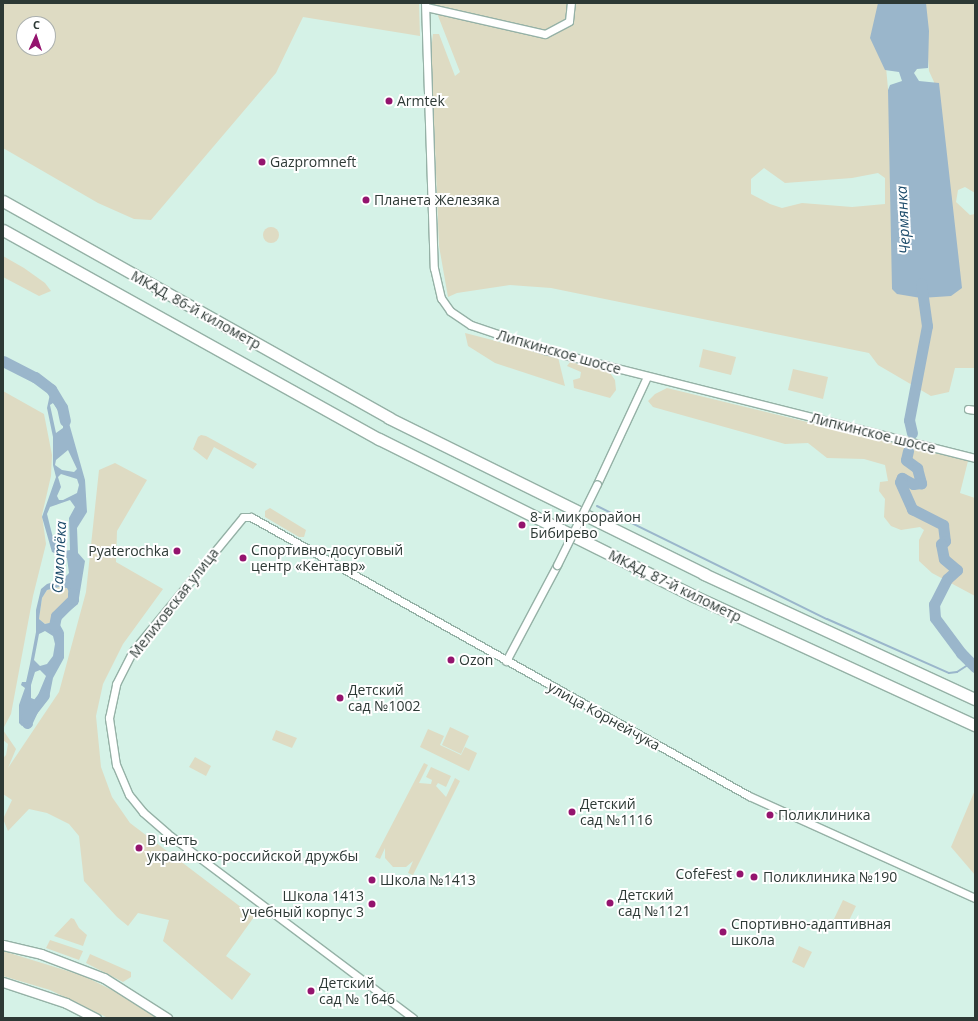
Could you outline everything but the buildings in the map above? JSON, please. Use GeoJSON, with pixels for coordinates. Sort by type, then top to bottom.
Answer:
{"type":"FeatureCollection","features":[{"type":"Feature","properties":{"kind":"highway","name":"МКАД, 86-й километр"},"geometry":{"type":"LineString","coordinates":[[3,201],[390,418]]}},
{"type":"Feature","properties":{"kind":"highway","name":"МКАД, 86-й километр"},"geometry":{"type":"LineString","coordinates":[[3,230],[379,439]]}},
{"type":"Feature","properties":{"kind":"highway","name":"МКАД, 87-й километр"},"geometry":{"type":"LineString","coordinates":[[390,418],[704,574],[975,699]]}},
{"type":"Feature","properties":{"kind":"highway","name":"МКАД, 87-й километр"},"geometry":{"type":"LineString","coordinates":[[379,439],[694,596],[975,725]]}},
{"type":"Feature","properties":{"kind":"main road"},"geometry":{"type":"LineString","coordinates":[[3,944],[41,954],[104,978],[167,1018]]}},
{"type":"Feature","properties":{"kind":"main road"},"geometry":{"type":"LineString","coordinates":[[3,982],[66,1003],[96,1018]]}},
{"type":"Feature","properties":{"kind":"street"},"geometry":{"type":"LineString","coordinates":[[426,5],[545,34],[569,22],[571,3]]}},
{"type":"Feature","properties":{"kind":"street","name":"Липкинское шоссе"},"geometry":{"type":"LineString","coordinates":[[426,5],[433,252],[438,289],[443,303],[463,321],[508,339],[647,377],[975,458]]}},
{"type":"Feature","properties":{"kind":"street"},"geometry":{"type":"LineString","coordinates":[[506,661],[557,565],[647,377]]}},
{"type":"Feature","properties":{"kind":"street","name":"улица Корнейчука"},"geometry":{"type":"LineString","coordinates":[[243,517],[251,517],[749,796],[975,898]]}},
{"type":"Feature","properties":{"kind":"street","name":"Мелиховская улица"},"geometry":{"type":"LineString","coordinates":[[243,517],[133,651],[116,684],[109,718],[116,764],[129,795],[143,812],[167,833],[413,1018]]}},
{"type":"Feature","properties":{"kind":"shaded area"},"geometry":{"type":"Polygon","coordinates":[[[3,3],[419,3],[420,36],[303,17],[276,73],[151,220],[134,219],[98,203],[3,148],[3,3]]]}},
{"type":"Feature","properties":{"kind":"shaded area"},"geometry":{"type":"Polygon","coordinates":[[[433,3],[880,3],[890,110],[894,243],[951,293],[934,82],[929,71],[926,30],[918,3],[975,3],[975,193],[965,187],[958,190],[956,202],[970,215],[975,214],[975,368],[955,368],[949,392],[931,396],[878,365],[869,353],[551,288],[510,285],[457,293],[448,297],[439,246],[431,50],[433,34],[439,34],[455,76],[460,72],[433,3]],[[764,168],[751,179],[751,194],[770,204],[782,208],[802,203],[852,207],[885,204],[885,178],[878,173],[852,178],[785,183],[764,168]]]}},
{"type":"Feature","properties":{"kind":"shaded area"},"geometry":{"type":"Polygon","coordinates":[[[268,227],[274,227],[279,232],[277,241],[274,243],[268,243],[263,238],[263,232],[268,227]]]}},
{"type":"Feature","properties":{"kind":"shaded area"},"geometry":{"type":"Polygon","coordinates":[[[3,256],[24,268],[45,283],[51,291],[39,296],[3,277],[3,256]]]}},
{"type":"Feature","properties":{"kind":"shaded area"},"geometry":{"type":"Polygon","coordinates":[[[465,333],[558,357],[565,386],[495,363],[468,346],[465,333]]]}},
{"type":"Feature","properties":{"kind":"shaded area"},"geometry":{"type":"Polygon","coordinates":[[[703,349],[736,357],[731,375],[699,367],[703,349]]]}},
{"type":"Feature","properties":{"kind":"shaded area"},"geometry":{"type":"Polygon","coordinates":[[[570,362],[608,370],[615,380],[616,390],[610,398],[574,388],[573,380],[580,378],[581,372],[567,366],[570,362]]]}},
{"type":"Feature","properties":{"kind":"shaded area"},"geometry":{"type":"Polygon","coordinates":[[[793,369],[828,377],[823,399],[788,390],[793,369]]]}},
{"type":"Feature","properties":{"kind":"shaded area"},"geometry":{"type":"Polygon","coordinates":[[[667,388],[968,461],[960,493],[975,498],[975,596],[932,573],[919,561],[919,540],[924,530],[920,527],[901,530],[891,526],[884,517],[885,499],[879,491],[880,482],[888,481],[885,465],[864,459],[827,458],[808,443],[785,444],[653,407],[648,401],[655,394],[667,388]]]}},
{"type":"Feature","properties":{"kind":"shaded area"},"geometry":{"type":"Polygon","coordinates":[[[3,391],[44,414],[52,455],[51,476],[42,515],[46,544],[33,596],[11,714],[3,729],[3,391]]]}},
{"type":"Feature","properties":{"kind":"shaded area"},"geometry":{"type":"Polygon","coordinates":[[[201,435],[206,436],[257,464],[253,469],[214,447],[207,460],[193,449],[198,437],[201,435]]]}},
{"type":"Feature","properties":{"kind":"shaded area"},"geometry":{"type":"Polygon","coordinates":[[[115,463],[147,480],[117,531],[116,562],[163,589],[123,644],[103,684],[96,716],[101,767],[112,797],[130,823],[254,917],[226,956],[251,974],[232,1000],[163,941],[169,920],[138,913],[128,926],[117,917],[84,881],[79,836],[69,824],[47,813],[29,809],[8,831],[3,819],[12,800],[3,794],[3,758],[6,755],[8,744],[3,740],[3,730],[16,749],[8,768],[59,692],[86,592],[99,470],[115,463]]]}},
{"type":"Feature","properties":{"kind":"shaded area"},"geometry":{"type":"Polygon","coordinates":[[[270,508],[306,530],[304,537],[299,537],[265,517],[265,511],[270,508]]]}},
{"type":"Feature","properties":{"kind":"shaded area"},"geometry":{"type":"Polygon","coordinates":[[[59,587],[67,588],[71,597],[66,609],[53,622],[45,624],[39,619],[42,598],[47,590],[59,587]]]}},
{"type":"Feature","properties":{"kind":"shaded area"},"geometry":{"type":"Polygon","coordinates":[[[450,727],[469,736],[461,754],[442,745],[450,727]]]}},
{"type":"Feature","properties":{"kind":"shaded area"},"geometry":{"type":"Polygon","coordinates":[[[428,729],[444,736],[440,745],[461,755],[465,747],[477,753],[469,771],[420,747],[428,729]]]}},
{"type":"Feature","properties":{"kind":"shaded area"},"geometry":{"type":"Polygon","coordinates":[[[276,730],[297,738],[292,748],[272,740],[276,730]]]}},
{"type":"Feature","properties":{"kind":"shaded area"},"geometry":{"type":"Polygon","coordinates":[[[195,757],[211,766],[206,776],[189,767],[195,757]]]}},
{"type":"Feature","properties":{"kind":"shaded area"},"geometry":{"type":"Polygon","coordinates":[[[424,763],[428,765],[419,783],[431,784],[432,780],[426,777],[431,767],[451,776],[446,787],[438,783],[436,786],[446,797],[455,778],[460,781],[413,875],[408,873],[413,861],[406,867],[393,867],[385,858],[385,848],[380,859],[375,857],[424,763]]]}},
{"type":"Feature","properties":{"kind":"shaded area"},"geometry":{"type":"Polygon","coordinates":[[[975,790],[975,875],[951,847],[975,790]]]}},
{"type":"Feature","properties":{"kind":"shaded area"},"geometry":{"type":"Polygon","coordinates":[[[843,900],[856,906],[846,927],[833,921],[843,900]]]}},
{"type":"Feature","properties":{"kind":"shaded area"},"geometry":{"type":"Polygon","coordinates":[[[71,918],[74,919],[79,928],[87,935],[83,946],[54,936],[71,918]]]}},
{"type":"Feature","properties":{"kind":"shaded area"},"geometry":{"type":"Polygon","coordinates":[[[50,940],[83,951],[79,960],[46,948],[50,940]]]}},
{"type":"Feature","properties":{"kind":"shaded area"},"geometry":{"type":"Polygon","coordinates":[[[799,946],[812,952],[804,968],[792,962],[799,946]]]}},
{"type":"Feature","properties":{"kind":"shaded area"},"geometry":{"type":"Polygon","coordinates":[[[3,951],[84,976],[136,1002],[156,1018],[108,1018],[50,990],[3,976],[3,951]]]}},
{"type":"Feature","properties":{"kind":"shaded area"},"geometry":{"type":"Polygon","coordinates":[[[90,954],[131,972],[131,977],[123,982],[86,963],[90,954]]]}},
{"type":"Feature","properties":{"kind":"water"},"geometry":{"type":"Polygon","coordinates":[[[878,3],[926,3],[929,31],[928,68],[917,69],[914,73],[919,81],[939,83],[962,288],[951,296],[921,298],[897,294],[892,289],[888,90],[890,85],[902,81],[899,72],[885,70],[870,38],[878,3]]]}},
{"type":"Feature","properties":{"kind":"water"},"geometry":{"type":"Polygon","coordinates":[[[54,392],[67,416],[85,480],[87,512],[77,528],[78,553],[85,561],[78,604],[62,617],[58,625],[64,635],[64,658],[53,678],[49,698],[39,710],[33,723],[22,726],[19,723],[19,705],[25,688],[21,685],[22,682],[26,682],[30,664],[36,632],[36,610],[41,589],[47,584],[63,579],[69,573],[67,558],[52,552],[42,517],[56,477],[53,465],[53,437],[47,408],[50,394],[54,392]],[[53,403],[50,405],[56,433],[63,428],[63,423],[61,414],[53,403]],[[68,450],[56,460],[55,465],[62,470],[74,472],[77,469],[68,450]],[[61,474],[58,477],[61,487],[57,496],[59,500],[63,500],[77,493],[79,485],[77,479],[61,474]],[[70,500],[50,507],[47,514],[54,542],[64,551],[70,550],[69,518],[75,507],[70,500]],[[59,587],[47,590],[42,598],[39,619],[45,624],[53,622],[66,609],[71,597],[67,588],[59,587]],[[45,631],[39,634],[34,660],[40,666],[47,664],[53,656],[55,644],[53,636],[45,631]],[[40,670],[35,672],[31,685],[31,698],[36,700],[46,676],[40,670]]]}},
{"type":"Feature","properties":{"kind":"waterway","name":"Чермянка"},"geometry":{"type":"LineString","coordinates":[[912,433],[909,420],[927,326],[921,283]]}},
{"type":"Feature","properties":{"kind":"waterway","name":"Самотёка"},"geometry":{"type":"LineString","coordinates":[[3,361],[35,377],[51,389],[62,407],[65,421]]}},
{"type":"Feature","properties":{"kind":"waterway","name":"Чермянка"},"geometry":{"type":"LineString","coordinates":[[908,451],[906,460],[917,468],[921,483],[913,484],[902,478],[900,482],[912,509],[943,525],[945,541],[941,544],[944,559],[957,570],[947,579],[934,604],[935,618],[961,653],[975,667]]}},
{"type":"Feature","properties":{"kind":"waterway"},"geometry":{"type":"LineString","coordinates":[[597,506],[827,619],[949,673],[957,672],[971,663]]}},
{"type":"Feature","properties":{"kind":"waterway","name":"Самотёка"},"geometry":{"type":"LineString","coordinates":[[58,633],[54,626],[56,616],[73,599],[73,593]]}},
{"type":"Feature","properties":{"kind":"waterway","name":"Самотёка"},"geometry":{"type":"LineString","coordinates":[[27,723],[26,718],[44,695]]}},
{"type":"Feature","properties":{"kind":"place","name":"Armtek"},"geometry":{"type":"Point","coordinates":[389,101]}},
{"type":"Feature","properties":{"kind":"place","name":"Gazpromneft"},"geometry":{"type":"Point","coordinates":[262,162]}},
{"type":"Feature","properties":{"kind":"place","name":"Планета Железяка"},"geometry":{"type":"Point","coordinates":[366,200]}},
{"type":"Feature","properties":{"kind":"place","name":"8-й микрорайон Бибирево"},"geometry":{"type":"Point","coordinates":[522,525]}},
{"type":"Feature","properties":{"kind":"place","name":"Pyaterochka"},"geometry":{"type":"Point","coordinates":[177,551]}},
{"type":"Feature","properties":{"kind":"place","name":"Спортивно-досуговый центр «Кентавр»"},"geometry":{"type":"Point","coordinates":[243,558]}},
{"type":"Feature","properties":{"kind":"place","name":"Ozon"},"geometry":{"type":"Point","coordinates":[451,660]}},
{"type":"Feature","properties":{"kind":"place","name":"Детский сад №1002"},"geometry":{"type":"Point","coordinates":[340,698]}},
{"type":"Feature","properties":{"kind":"place","name":"Детский сад №1116"},"geometry":{"type":"Point","coordinates":[572,812]}},
{"type":"Feature","properties":{"kind":"place","name":"Поликлиника"},"geometry":{"type":"Point","coordinates":[770,815]}},
{"type":"Feature","properties":{"kind":"place","name":"В честь украинско-российской дружбы"},"geometry":{"type":"Point","coordinates":[139,848]}},
{"type":"Feature","properties":{"kind":"place","name":"CofeFest"},"geometry":{"type":"Point","coordinates":[740,874]}},
{"type":"Feature","properties":{"kind":"place","name":"Поликлиника №190"},"geometry":{"type":"Point","coordinates":[754,877]}},
{"type":"Feature","properties":{"kind":"place","name":"Школа №1413"},"geometry":{"type":"Point","coordinates":[372,880]}},
{"type":"Feature","properties":{"kind":"place","name":"Детский сад №1121"},"geometry":{"type":"Point","coordinates":[610,903]}},
{"type":"Feature","properties":{"kind":"place","name":"Школа 1413 учебный корпус 3"},"geometry":{"type":"Point","coordinates":[372,904]}},
{"type":"Feature","properties":{"kind":"place","name":"Спортивно-адаптивная школа"},"geometry":{"type":"Point","coordinates":[723,932]}},
{"type":"Feature","properties":{"kind":"place","name":"Детский сад № 1646"},"geometry":{"type":"Point","coordinates":[311,991]}}]}
